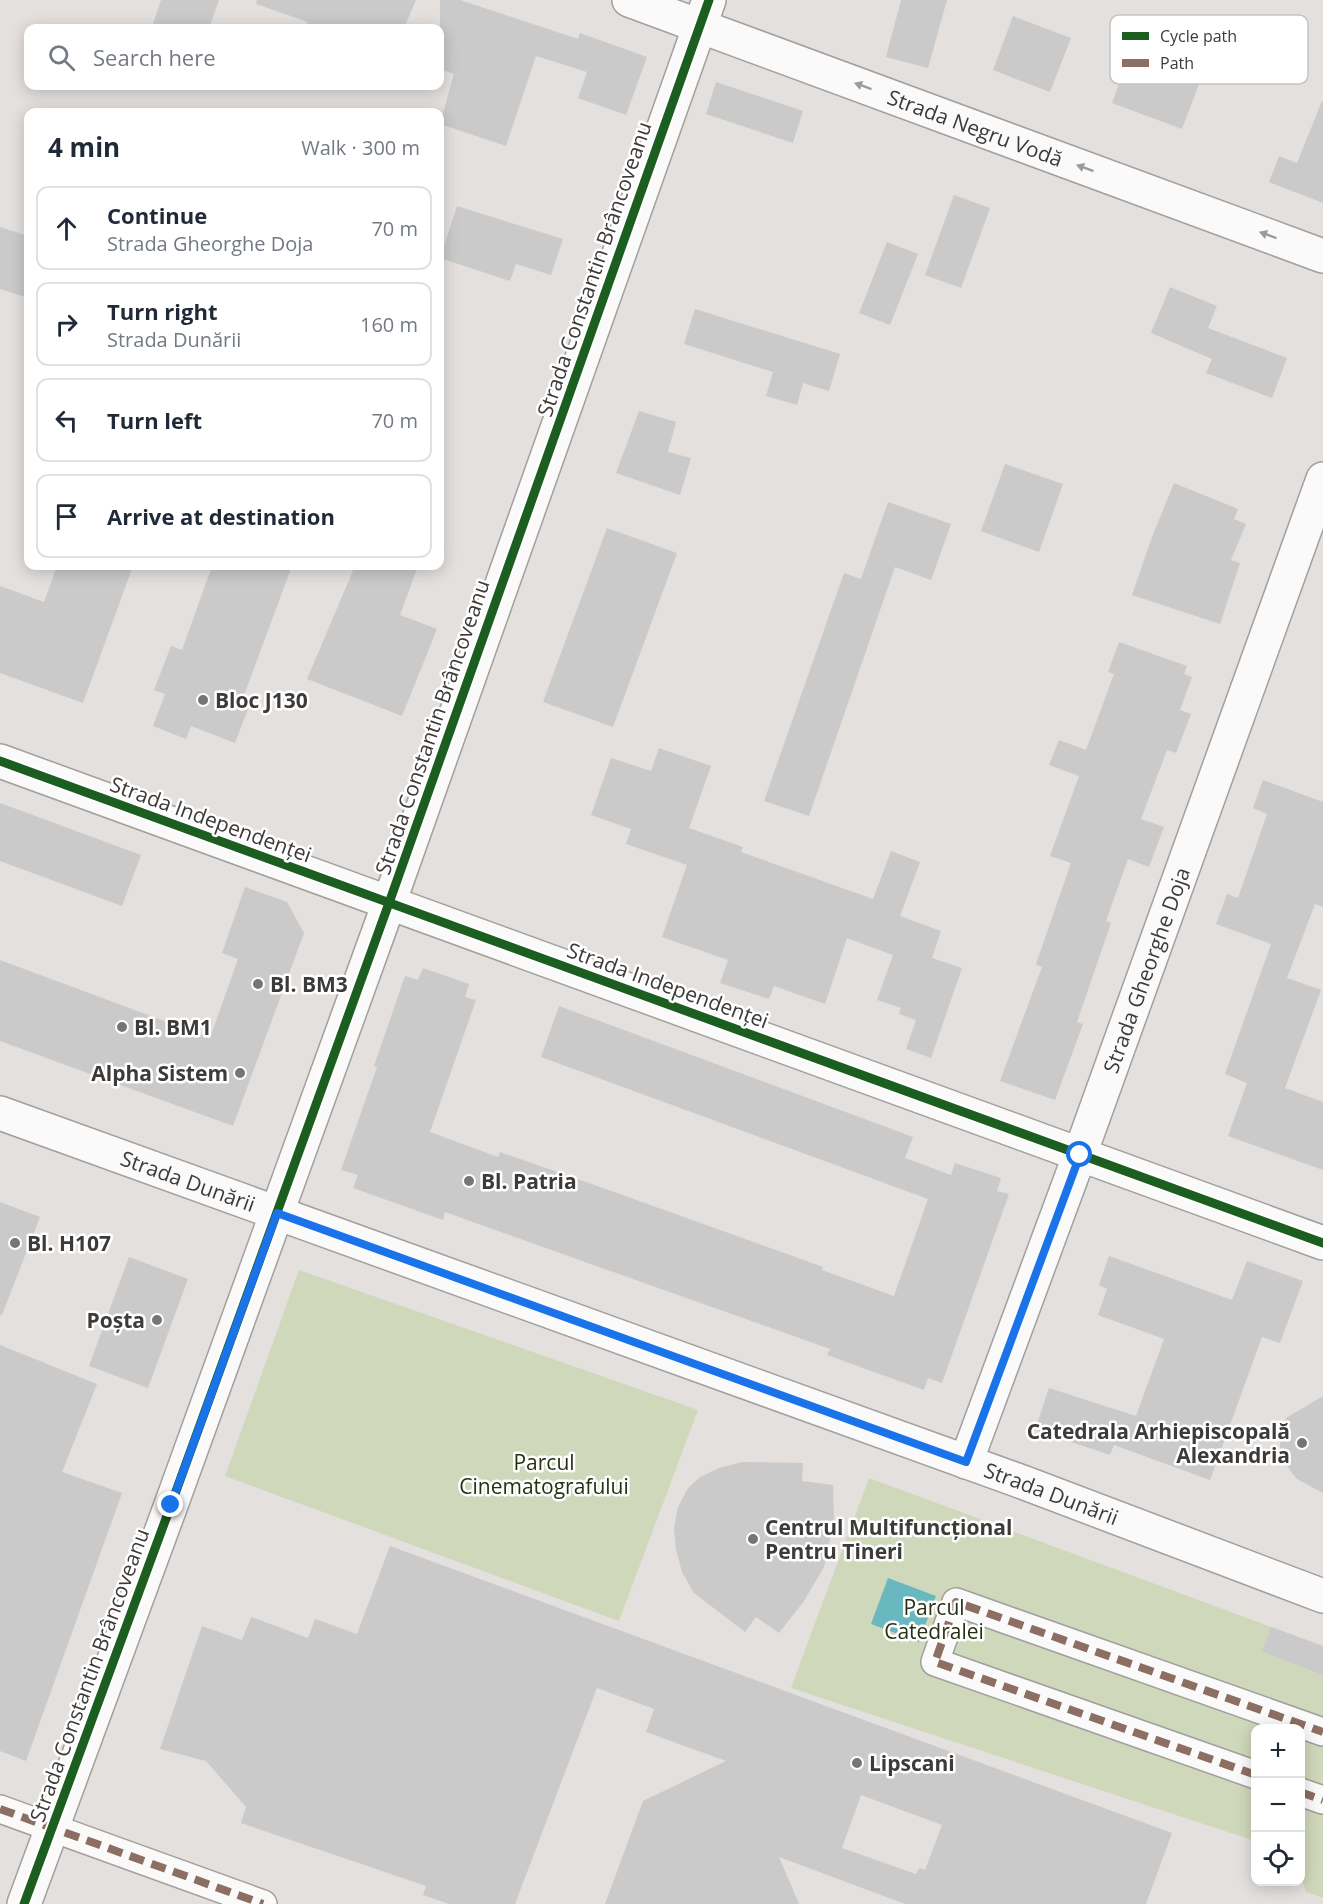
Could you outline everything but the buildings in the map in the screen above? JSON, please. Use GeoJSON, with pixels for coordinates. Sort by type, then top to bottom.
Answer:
{"type":"FeatureCollection","features":[{"type":"Feature","properties":{"kind":"street","name":"Strada Negru Vodă"},"geometry":{"type":"LineString","coordinates":[[628,0],[704,13],[1323,256]]}},
{"type":"Feature","properties":{"kind":"street","name":"Strada Constantin Brâncoveanu"},"geometry":{"type":"LineString","coordinates":[[24,1904],[389,903],[704,13]]}},
{"type":"Feature","properties":{"kind":"street","name":"Strada Gheorghe Doja"},"geometry":{"type":"LineString","coordinates":[[966,1462],[1080,1155],[1323,479]]}},
{"type":"Feature","properties":{"kind":"street","name":"Strada Independenței"},"geometry":{"type":"LineString","coordinates":[[0,760],[1323,1244]]}},
{"type":"Feature","properties":{"kind":"street","name":"Strada Dunării"},"geometry":{"type":"LineString","coordinates":[[0,1113],[966,1462],[1323,1596]]}},
{"type":"Feature","properties":{"kind":"street"},"geometry":{"type":"LineString","coordinates":[[1251,1773],[935,1662],[956,1602],[1300,1724]]}},
{"type":"Feature","properties":{"kind":"street"},"geometry":{"type":"LineString","coordinates":[[1305,1726],[1323,1732]]}},
{"type":"Feature","properties":{"kind":"street"},"geometry":{"type":"LineString","coordinates":[[1305,1793],[1323,1800]]}},
{"type":"Feature","properties":{"kind":"street"},"geometry":{"type":"LineString","coordinates":[[0,1809],[263,1904]]}},
{"type":"Feature","properties":{"kind":"green space","name":"Parcul Cinematografului"},"geometry":{"type":"Polygon","coordinates":[[[299,1270],[698,1410],[619,1621],[225,1476],[299,1270]]]}},
{"type":"Feature","properties":{"kind":"green space","name":"Parcul Catedralei"},"geometry":{"type":"Polygon","coordinates":[[[869,1478],[1323,1646],[1323,1898],[1306,1892],[1304,1886],[1305,1724],[1251,1724],[1251,1840],[791,1688],[869,1478]]]}},
{"type":"Feature","properties":{"kind":"water"},"geometry":{"type":"Polygon","coordinates":[[[888,1578],[936,1596],[919,1642],[871,1624],[888,1578]]]}},
{"type":"Feature","properties":{"kind":"marked path"},"geometry":{"type":"LineString","coordinates":[[1251,1773],[935,1662],[956,1602],[1300,1724]]}},
{"type":"Feature","properties":{"kind":"marked path"},"geometry":{"type":"LineString","coordinates":[[1305,1726],[1323,1732]]}},
{"type":"Feature","properties":{"kind":"marked path"},"geometry":{"type":"LineString","coordinates":[[1305,1794],[1323,1800]]}},
{"type":"Feature","properties":{"kind":"marked path"},"geometry":{"type":"LineString","coordinates":[[0,1809],[263,1904]]}},
{"type":"Feature","properties":{"kind":"cycle path"},"geometry":{"type":"LineString","coordinates":[[24,1904],[389,903],[709,0]]}},
{"type":"Feature","properties":{"kind":"cycle path"},"geometry":{"type":"LineString","coordinates":[[0,761],[1323,1243]]}},
{"type":"Feature","properties":{"kind":"place","name":"Bloc J130"},"geometry":{"type":"Point","coordinates":[203,700]}},
{"type":"Feature","properties":{"kind":"place","name":"Bl. BM3"},"geometry":{"type":"Point","coordinates":[258,984]}},
{"type":"Feature","properties":{"kind":"place","name":"Bl. BM1"},"geometry":{"type":"Point","coordinates":[122,1027]}},
{"type":"Feature","properties":{"kind":"place","name":"Alpha Sistem"},"geometry":{"type":"Point","coordinates":[240,1073]}},
{"type":"Feature","properties":{"kind":"place","name":"Bl. Patria"},"geometry":{"type":"Point","coordinates":[469,1181]}},
{"type":"Feature","properties":{"kind":"place","name":"Bl. H107"},"geometry":{"type":"Point","coordinates":[15,1243]}},
{"type":"Feature","properties":{"kind":"place","name":"Poșta"},"geometry":{"type":"Point","coordinates":[157,1320]}},
{"type":"Feature","properties":{"kind":"place","name":"Catedrala Arhiepiscopală Alexandria"},"geometry":{"type":"Point","coordinates":[1302,1443]}},
{"type":"Feature","properties":{"kind":"place","name":"Centrul Multifuncțional Pentru Tineri"},"geometry":{"type":"Point","coordinates":[753,1539]}},
{"type":"Feature","properties":{"kind":"place","name":"Lipscani"},"geometry":{"type":"Point","coordinates":[857,1763]}},
{"type":"Feature","properties":{"kind":"route"},"geometry":{"type":"LineString","coordinates":[[171,1505],[277,1213],[966,1462],[1080,1155]]}}]}
